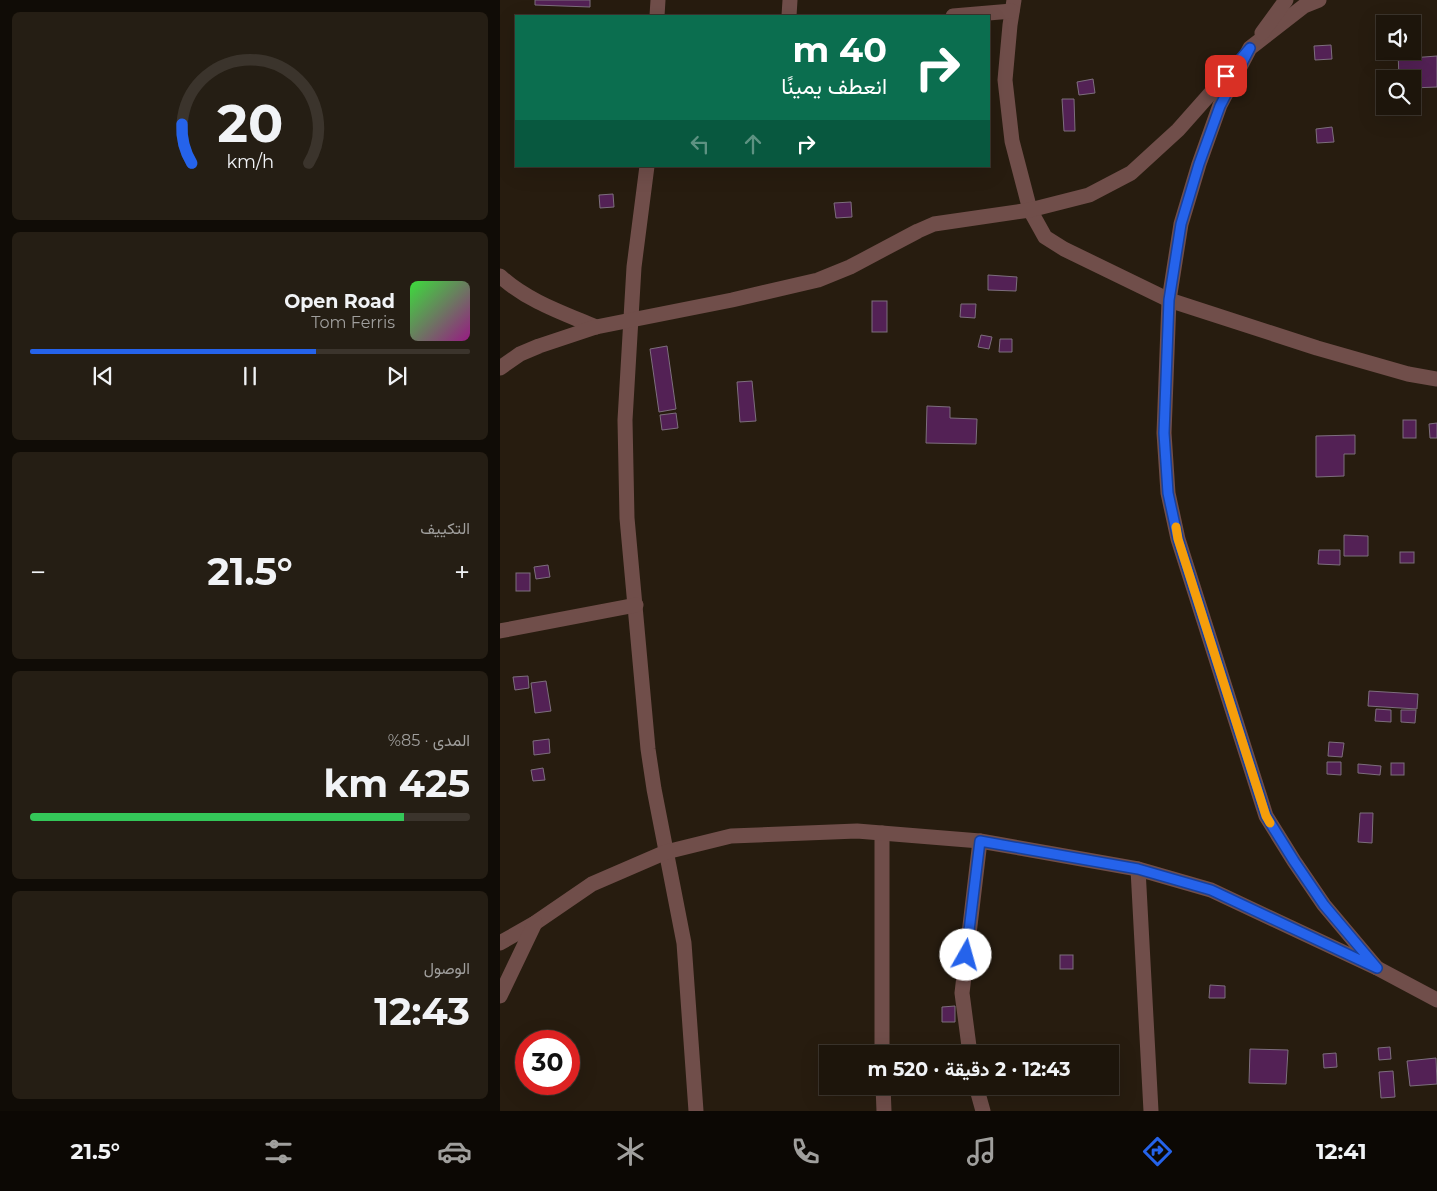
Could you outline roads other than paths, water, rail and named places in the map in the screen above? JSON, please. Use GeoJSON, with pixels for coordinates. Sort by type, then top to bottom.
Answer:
{"type":"FeatureCollection","features":[{"type":"Feature","properties":{"kind":"street"},"geometry":{"type":"LineString","coordinates":[[657,15],[658,0]]}},
{"type":"Feature","properties":{"kind":"street"},"geometry":{"type":"LineString","coordinates":[[789,15],[790,0]]}},
{"type":"Feature","properties":{"kind":"street"},"geometry":{"type":"LineString","coordinates":[[500,368],[520,354],[596,327],[732,300],[818,280],[850,267],[934,224],[1030,210],[1089,195],[1130,173],[1178,130],[1250,48],[1286,0]]}},
{"type":"Feature","properties":{"kind":"street"},"geometry":{"type":"LineString","coordinates":[[1319,0],[1304,6],[1250,48],[1220,106],[1199,164],[1181,224],[1169,300],[1164,433],[1168,493],[1178,539],[1266,816],[1324,905],[1377,968]]}},
{"type":"Feature","properties":{"kind":"street"},"geometry":{"type":"LineString","coordinates":[[959,15],[1013,6],[1006,80],[1012,141],[1030,210],[1044,237],[1064,249],[1169,300],[1317,348],[1408,374],[1437,379]]}},
{"type":"Feature","properties":{"kind":"street"},"geometry":{"type":"LineString","coordinates":[[647,167],[634,267],[631,319],[625,430],[627,518],[648,749],[684,943],[696,1111]]}},
{"type":"Feature","properties":{"kind":"street"},"geometry":{"type":"LineString","coordinates":[[500,276],[508,284],[532,299],[596,327]]}},
{"type":"Feature","properties":{"kind":"street"},"geometry":{"type":"LineString","coordinates":[[500,631],[636,605]]}},
{"type":"Feature","properties":{"kind":"street"},"geometry":{"type":"LineString","coordinates":[[500,943],[535,923],[592,884],[666,852],[731,836],[857,831],[980,841],[1138,869],[1211,890],[1377,968],[1437,1000]]}},
{"type":"Feature","properties":{"kind":"street"},"geometry":{"type":"LineString","coordinates":[[882,833],[882,1045]]}},
{"type":"Feature","properties":{"kind":"street"},"geometry":{"type":"LineString","coordinates":[[969,1045],[962,993],[980,841]]}},
{"type":"Feature","properties":{"kind":"street"},"geometry":{"type":"LineString","coordinates":[[1138,869],[1151,1111]]}},
{"type":"Feature","properties":{"kind":"street"},"geometry":{"type":"LineString","coordinates":[[500,996],[535,923]]}},
{"type":"Feature","properties":{"kind":"street"},"geometry":{"type":"LineString","coordinates":[[883,1095],[884,1111]]}},
{"type":"Feature","properties":{"kind":"street"},"geometry":{"type":"LineString","coordinates":[[979,1095],[983,1111]]}}]}
